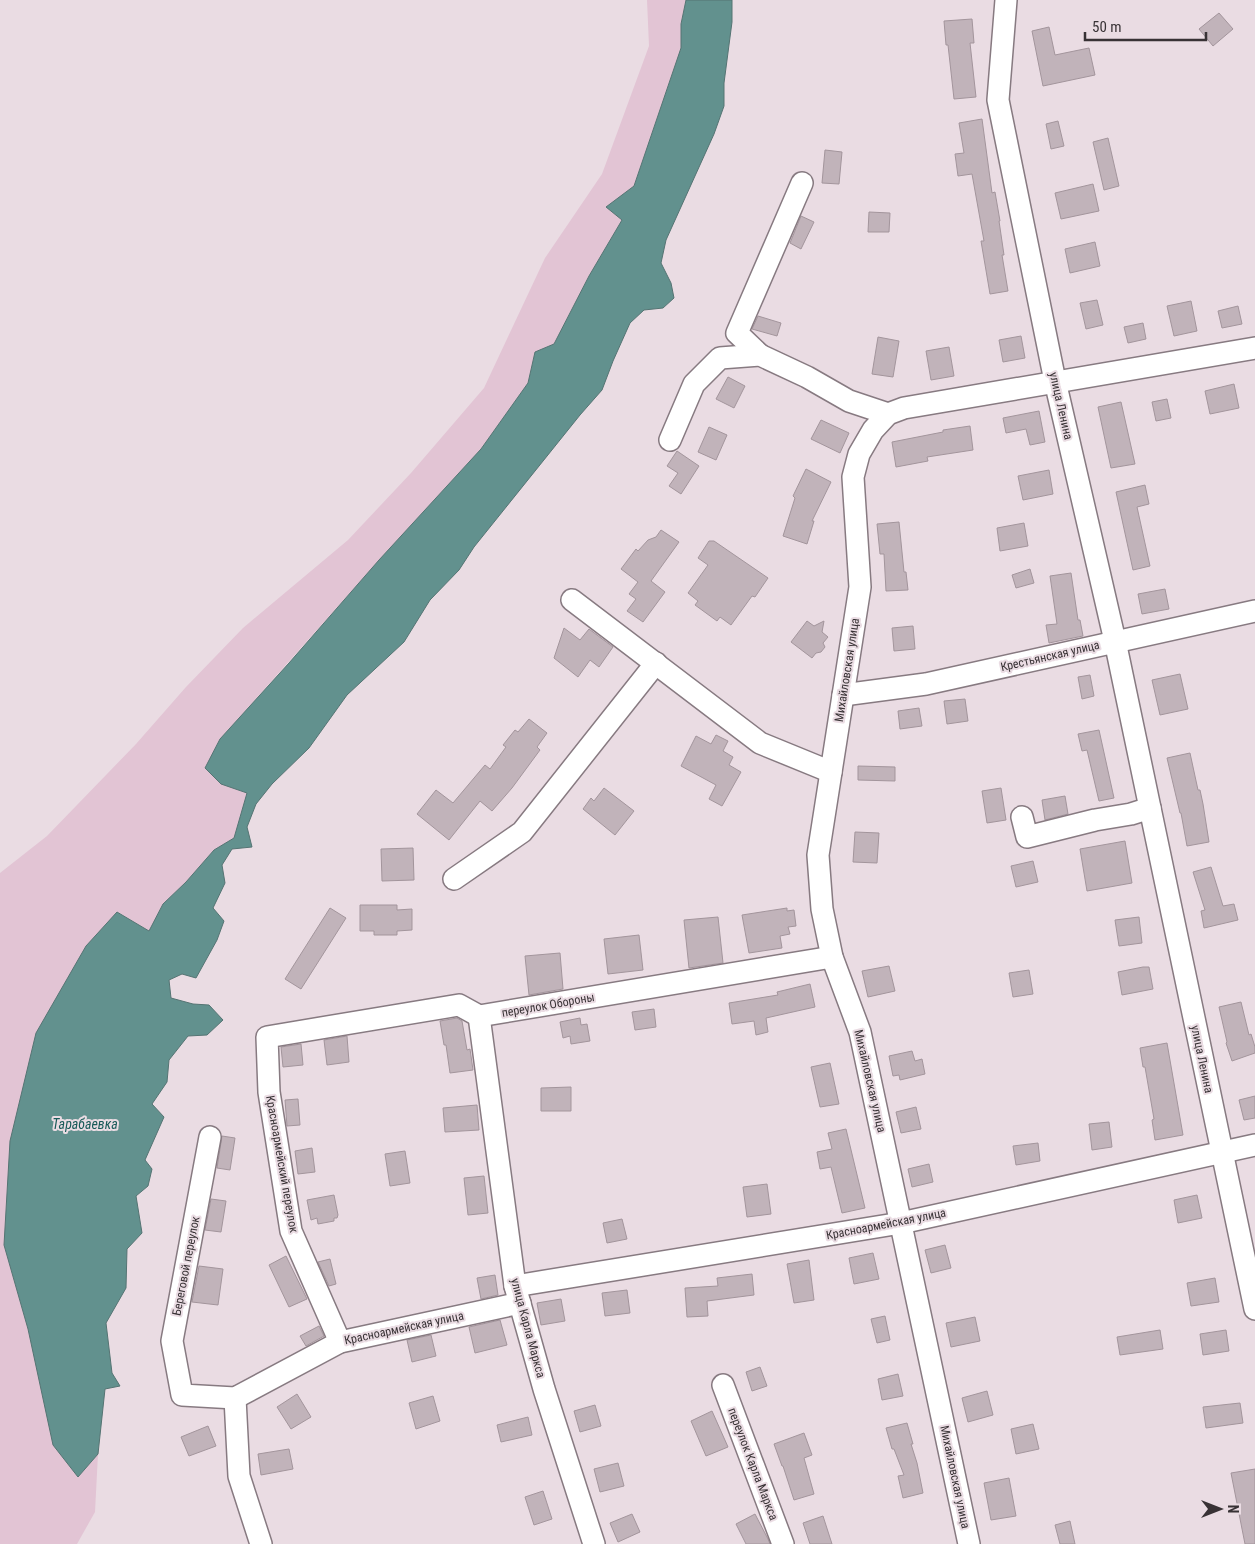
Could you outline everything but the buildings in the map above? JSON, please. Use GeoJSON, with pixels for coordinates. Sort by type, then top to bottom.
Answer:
{"type":"FeatureCollection","features":[{"type":"Feature","properties":{"kind":"street","name":"улица Ленина"},"geometry":{"type":"LineString","coordinates":[[1006,0],[998,100],[1055,381],[1115,641],[1255,1309]]}},
{"type":"Feature","properties":{"kind":"street"},"geometry":{"type":"LineString","coordinates":[[802,183],[737,332],[760,355],[807,377],[849,401],[888,414],[904,408],[1255,348]]}},
{"type":"Feature","properties":{"kind":"street"},"geometry":{"type":"LineString","coordinates":[[670,440],[694,384],[720,358],[760,355]]}},
{"type":"Feature","properties":{"kind":"street","name":"Михайловская улица"},"geometry":{"type":"LineString","coordinates":[[888,414],[874,430],[859,454],[853,477],[860,587],[818,855],[822,908],[832,957],[860,1032],[969,1544]]}},
{"type":"Feature","properties":{"kind":"street"},"geometry":{"type":"LineString","coordinates":[[572,600],[760,743],[831,772]]}},
{"type":"Feature","properties":{"kind":"street","name":"Крестьянская улица"},"geometry":{"type":"LineString","coordinates":[[843,695],[926,684],[1255,611]]}},
{"type":"Feature","properties":{"kind":"street"},"geometry":{"type":"LineString","coordinates":[[454,879],[522,832],[656,663]]}},
{"type":"Feature","properties":{"kind":"street"},"geometry":{"type":"LineString","coordinates":[[1022,817],[1027,837],[1150,808]]}},
{"type":"Feature","properties":{"kind":"street","name":"переулок Обороны"},"geometry":{"type":"LineString","coordinates":[[480,1016],[832,957]]}},
{"type":"Feature","properties":{"kind":"street","name":"Красноармейский переулок"},"geometry":{"type":"LineString","coordinates":[[340,1342],[291,1231],[269,1092],[267,1037],[459,1005],[480,1016]]}},
{"type":"Feature","properties":{"kind":"street","name":"улица Карла Маркса"},"geometry":{"type":"LineString","coordinates":[[480,1016],[517,1294],[544,1389],[594,1544]]}},
{"type":"Feature","properties":{"kind":"street","name":"Береговой переулок"},"geometry":{"type":"LineString","coordinates":[[210,1137],[172,1341],[182,1395],[235,1398]]}},
{"type":"Feature","properties":{"kind":"street","name":"Красноармейская улица"},"geometry":{"type":"LineString","coordinates":[[235,1398],[340,1342],[517,1294],[901,1223],[1255,1145]]}},
{"type":"Feature","properties":{"kind":"street","name":"переулок Карла Маркса"},"geometry":{"type":"LineString","coordinates":[[723,1385],[783,1544]]}},
{"type":"Feature","properties":{"kind":"street"},"geometry":{"type":"LineString","coordinates":[[235,1398],[239,1476],[261,1544]]}},
{"type":"Feature","properties":{"kind":"shaded area"},"geometry":{"type":"Polygon","coordinates":[[[647,0],[686,0],[681,24],[681,48],[634,186],[607,207],[622,220],[589,276],[554,344],[535,352],[528,383],[481,449],[379,560],[220,739],[221,784],[248,793],[234,838],[214,850],[186,882],[163,904],[149,931],[118,912],[4,1245],[28,1329],[78,1477],[98,1454],[95,1512],[77,1544],[0,1544],[0,873],[47,836],[136,744],[186,687],[243,628],[348,540],[411,473],[484,388],[545,258],[602,174],[649,46],[647,0]]]}},
{"type":"Feature","properties":{"kind":"water","name":"Тарабаевка"},"geometry":{"type":"Polygon","coordinates":[[[686,0],[732,0],[732,22],[724,83],[724,106],[714,134],[666,240],[661,263],[671,283],[674,298],[663,308],[644,310],[630,323],[602,390],[474,547],[459,570],[430,600],[404,642],[347,695],[309,748],[272,784],[256,804],[247,827],[252,847],[232,849],[222,865],[225,883],[213,908],[224,921],[217,940],[196,978],[182,974],[169,980],[171,998],[193,1004],[209,1005],[223,1020],[207,1035],[188,1036],[169,1060],[167,1082],[152,1104],[164,1117],[145,1160],[152,1169],[148,1186],[136,1196],[142,1233],[127,1249],[126,1288],[106,1323],[112,1373],[120,1386],[105,1389],[98,1454],[78,1477],[53,1445],[28,1329],[4,1245],[10,1141],[36,1033],[86,946],[117,912],[149,931],[163,904],[186,882],[214,850],[234,838],[247,793],[221,784],[205,768],[220,739],[379,560],[481,449],[528,383],[535,352],[554,344],[589,276],[622,220],[606,207],[634,186],[681,48],[681,24],[686,0]]]}}]}
